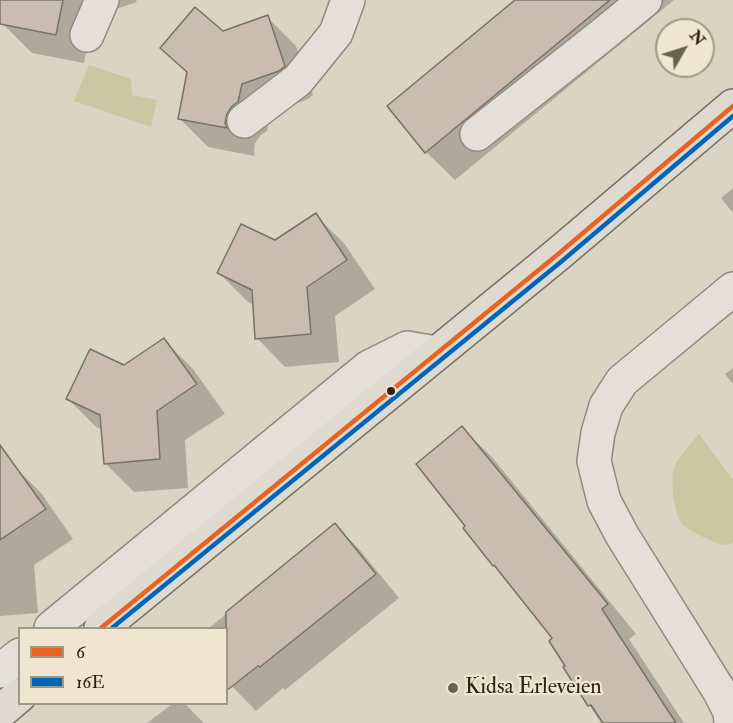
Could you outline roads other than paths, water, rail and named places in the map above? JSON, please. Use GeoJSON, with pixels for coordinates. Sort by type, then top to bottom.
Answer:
{"type":"FeatureCollection","features":[{"type":"Feature","properties":{"kind":"main road"},"geometry":{"type":"LineString","coordinates":[[102,627],[557,255],[733,106]]}},
{"type":"Feature","properties":{"kind":"main road"},"geometry":{"type":"LineString","coordinates":[[0,712],[18,697]]}},
{"type":"Feature","properties":{"kind":"street"},"geometry":{"type":"LineString","coordinates":[[87,35],[102,0]]}},
{"type":"Feature","properties":{"kind":"street"},"geometry":{"type":"LineString","coordinates":[[244,121],[298,80],[336,33],[348,0]]}},
{"type":"Feature","properties":{"kind":"street"},"geometry":{"type":"LineString","coordinates":[[477,134],[645,0]]}},
{"type":"Feature","properties":{"kind":"street"},"geometry":{"type":"LineString","coordinates":[[731,723],[730,712],[720,692],[622,535],[604,501],[594,461],[598,433],[606,406],[622,381],[733,288]]}},
{"type":"Feature","properties":{"kind":"street"},"geometry":{"type":"LineString","coordinates":[[52,627],[369,366],[407,348],[436,353]]}},
{"type":"Feature","properties":{"kind":"street"},"geometry":{"type":"LineString","coordinates":[[0,671],[18,657]]}},
{"type":"Feature","properties":{"kind":"place","name":"Kidsa Erleveien"},"geometry":{"type":"Point","coordinates":[453,688]}}]}
